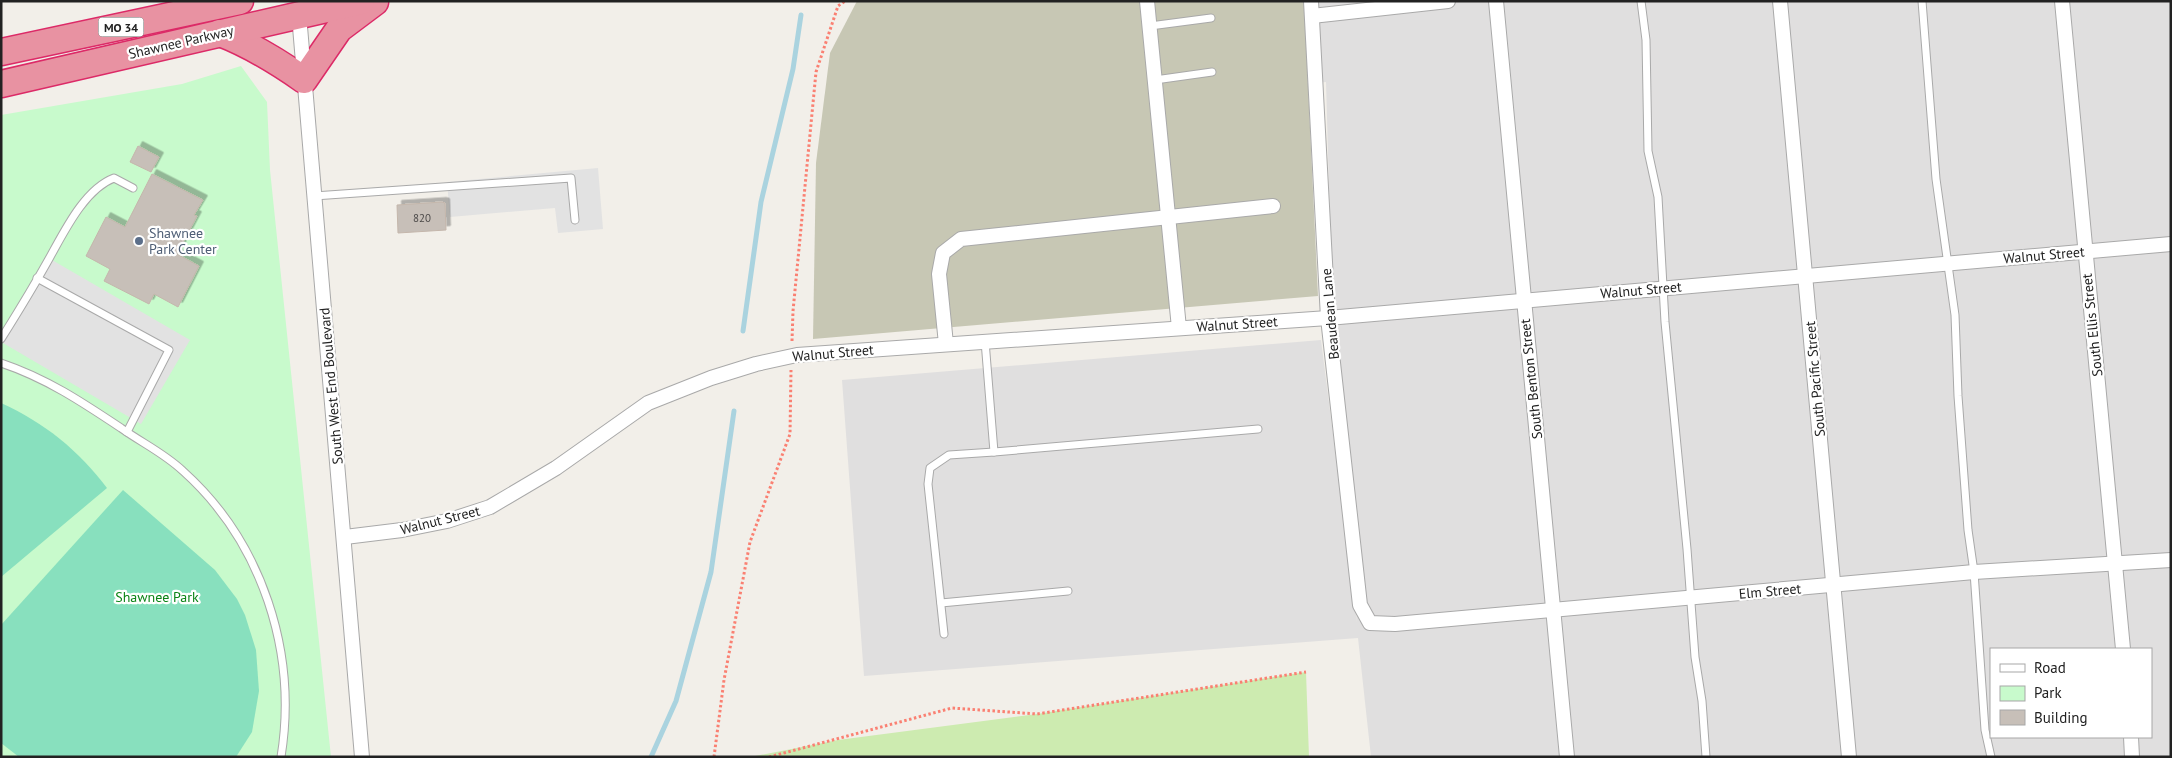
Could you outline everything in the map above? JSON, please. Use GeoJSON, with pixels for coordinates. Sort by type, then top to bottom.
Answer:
{"type":"FeatureCollection","features":[{"type":"Feature","properties":{"kind":"highway","name":"Shawnee Parkway"},"geometry":{"type":"LineString","coordinates":[[1,52],[218,4],[240,1]]}},
{"type":"Feature","properties":{"kind":"highway","name":"Shawnee Parkway"},"geometry":{"type":"LineString","coordinates":[[1,84],[361,1]]}},
{"type":"Feature","properties":{"kind":"highway"},"geometry":{"type":"LineString","coordinates":[[220,34],[246,43],[304,80],[340,29],[376,1]]}},
{"type":"Feature","properties":{"kind":"street"},"geometry":{"type":"LineString","coordinates":[[1148,1],[1179,328]]}},
{"type":"Feature","properties":{"kind":"street","name":"Beaudean Lane"},"geometry":{"type":"LineString","coordinates":[[1311,1],[1328,318],[1360,605],[1370,623]]}},
{"type":"Feature","properties":{"kind":"street"},"geometry":{"type":"LineString","coordinates":[[1312,16],[1448,1]]}},
{"type":"Feature","properties":{"kind":"street","name":"South Benton Street"},"geometry":{"type":"LineString","coordinates":[[1496,1],[1567,757]]}},
{"type":"Feature","properties":{"kind":"street","name":"South Pacific Street"},"geometry":{"type":"LineString","coordinates":[[1780,1],[1849,757]]}},
{"type":"Feature","properties":{"kind":"street","name":"South Ellis Street"},"geometry":{"type":"LineString","coordinates":[[2062,1],[2084,252],[2123,648]]}},
{"type":"Feature","properties":{"kind":"street","name":"South West End Boulevard"},"geometry":{"type":"LineString","coordinates":[[299,15],[362,757]]}},
{"type":"Feature","properties":{"kind":"street"},"geometry":{"type":"LineString","coordinates":[[946,344],[938,274],[943,253],[961,239],[1273,206]]}},
{"type":"Feature","properties":{"kind":"street","name":"Walnut Street"},"geometry":{"type":"LineString","coordinates":[[344,537],[402,530],[447,521],[490,507],[556,468],[648,403],[720,375],[792,356],[1328,318],[2171,244]]}},
{"type":"Feature","properties":{"kind":"street","name":"Elm Street"},"geometry":{"type":"LineString","coordinates":[[1370,623],[1395,624],[1974,572],[2171,560]]}},
{"type":"Feature","properties":{"kind":"street"},"geometry":{"type":"LineString","coordinates":[[2131,738],[2132,757]]}},
{"type":"Feature","properties":{"kind":"lane"},"geometry":{"type":"LineString","coordinates":[[1641,1],[1646,40],[1648,151],[1658,197],[1665,322],[1691,598],[1694,657],[1702,701],[1706,757]]}},
{"type":"Feature","properties":{"kind":"lane"},"geometry":{"type":"LineString","coordinates":[[1922,1],[1936,179],[1955,316],[1958,396],[1968,530],[1974,572],[1980,682],[1985,730],[1991,757]]}},
{"type":"Feature","properties":{"kind":"lane"},"geometry":{"type":"LineString","coordinates":[[1150,26],[1211,18]]}},
{"type":"Feature","properties":{"kind":"lane"},"geometry":{"type":"LineString","coordinates":[[1155,80],[1212,72]]}},
{"type":"Feature","properties":{"kind":"lane"},"geometry":{"type":"LineString","coordinates":[[1,339],[66,226],[104,182],[114,178],[133,188]]}},
{"type":"Feature","properties":{"kind":"lane"},"geometry":{"type":"LineString","coordinates":[[314,196],[571,178],[575,220]]}},
{"type":"Feature","properties":{"kind":"lane"},"geometry":{"type":"LineString","coordinates":[[37,278],[169,350],[127,432]]}},
{"type":"Feature","properties":{"kind":"lane"},"geometry":{"type":"LineString","coordinates":[[985,341],[994,452]]}},
{"type":"Feature","properties":{"kind":"lane"},"geometry":{"type":"LineString","coordinates":[[1,363],[72,394],[127,432],[164,454],[202,490],[234,531],[259,577],[268,601],[281,652],[285,704],[281,757]]}},
{"type":"Feature","properties":{"kind":"lane"},"geometry":{"type":"LineString","coordinates":[[944,634],[928,484],[930,468],[948,455],[1258,430]]}},
{"type":"Feature","properties":{"kind":"lane"},"geometry":{"type":"LineString","coordinates":[[941,603],[1068,591]]}},
{"type":"Feature","properties":{"kind":"path"},"geometry":{"type":"LineString","coordinates":[[714,757],[724,680],[750,542],[790,434],[792,311],[816,72],[838,6],[845,1]]}},
{"type":"Feature","properties":{"kind":"path"},"geometry":{"type":"LineString","coordinates":[[768,757],[952,708],[1038,714],[1306,672]]}},
{"type":"Feature","properties":{"kind":"shaded area"},"geometry":{"type":"Polygon","coordinates":[[[857,1],[1304,1],[1318,296],[813,339],[816,163],[830,53],[857,1]]]}},
{"type":"Feature","properties":{"kind":"shaded area"},"geometry":{"type":"Polygon","coordinates":[[[1304,1],[2171,1],[2171,757],[1371,757],[1358,638],[864,676],[842,380],[1321,340],[1357,622],[1332,298],[1326,82],[1308,84],[1304,1]]]}},
{"type":"Feature","properties":{"kind":"shaded area"},"geometry":{"type":"Polygon","coordinates":[[[598,168],[603,229],[558,233],[555,208],[450,217],[447,182],[598,168]]]}},
{"type":"Feature","properties":{"kind":"shaded area"},"geometry":{"type":"Polygon","coordinates":[[[52,260],[190,340],[141,424],[3,343],[52,260]]]}},
{"type":"Feature","properties":{"kind":"green space","name":"Shawnee Park"},"geometry":{"type":"Polygon","coordinates":[[[241,66],[267,102],[270,170],[331,757],[1,757],[1,115],[182,84],[241,66]]]}},
{"type":"Feature","properties":{"kind":"green space"},"geometry":{"type":"Polygon","coordinates":[[[1,403],[32,419],[60,439],[96,474],[107,488],[1,577],[1,403]]]}},
{"type":"Feature","properties":{"kind":"green space"},"geometry":{"type":"Polygon","coordinates":[[[123,490],[215,570],[237,599],[245,615],[256,650],[259,691],[252,732],[236,757],[19,757],[1,743],[1,625],[123,490]]]}},
{"type":"Feature","properties":{"kind":"green space"},"geometry":{"type":"Polygon","coordinates":[[[1306,672],[1309,757],[750,757],[838,740],[1037,714],[1306,672]]]}},
{"type":"Feature","properties":{"kind":"building"},"geometry":{"type":"Polygon","coordinates":[[[138,146],[159,157],[151,172],[130,162],[138,146]]]}},
{"type":"Feature","properties":{"kind":"building","name":"Shawnee Park Center"},"geometry":{"type":"Polygon","coordinates":[[[152,174],[203,200],[194,215],[197,216],[177,254],[199,266],[178,307],[154,294],[149,304],[104,281],[110,269],[86,256],[106,217],[125,227],[152,174]]]}},
{"type":"Feature","properties":{"kind":"building"},"geometry":{"type":"Polygon","coordinates":[[[445,203],[446,230],[398,233],[397,205],[445,203]]]}},
{"type":"Feature","properties":{"kind":"waterway"},"geometry":{"type":"LineString","coordinates":[[743,331],[761,202],[793,69],[801,15]]}},
{"type":"Feature","properties":{"kind":"waterway"},"geometry":{"type":"LineString","coordinates":[[651,757],[676,701],[711,572],[734,411]]}},
{"type":"Feature","properties":{"kind":"place","name":"Shawnee Park Center"},"geometry":{"type":"Point","coordinates":[139,241]}}]}
